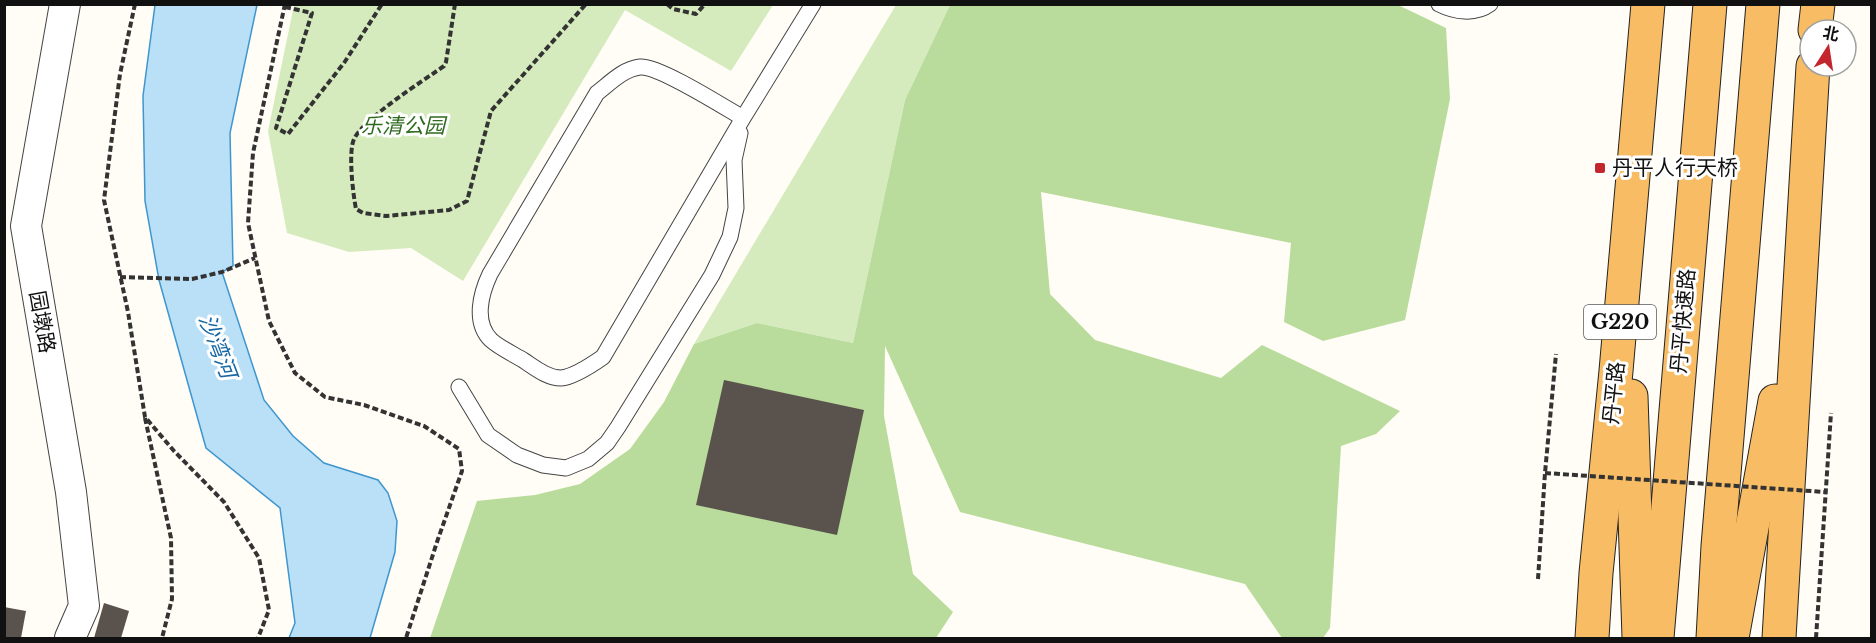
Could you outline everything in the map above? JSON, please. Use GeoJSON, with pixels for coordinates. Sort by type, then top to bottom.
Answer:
{"type":"FeatureCollection","features":[{"type":"Feature","properties":{"kind":"highway","name":"丹平路"},"geometry":{"type":"LineString","coordinates":[[1592,639],[1596,573],[1650,4]]}},
{"type":"Feature","properties":{"kind":"highway","name":"丹平快速路"},"geometry":{"type":"LineString","coordinates":[[1657,639],[1710,4]]}},
{"type":"Feature","properties":{"kind":"highway"},"geometry":{"type":"LineString","coordinates":[[1713,639],[1719,534],[1763,4]]}},
{"type":"Feature","properties":{"kind":"highway"},"geometry":{"type":"LineString","coordinates":[[1779,639],[1812,78]]}},
{"type":"Feature","properties":{"kind":"highway"},"geometry":{"type":"LineString","coordinates":[[1626,256],[1639,639]]}},
{"type":"Feature","properties":{"kind":"highway"},"geometry":{"type":"LineString","coordinates":[[1732,639],[1801,259]]}},
{"type":"Feature","properties":{"kind":"street","name":"园墩路"},"geometry":{"type":"LineString","coordinates":[[65,4],[26,226],[71,492],[84,606],[70,639]]}},
{"type":"Feature","properties":{"kind":"lane"},"geometry":{"type":"LineString","coordinates":[[743,118],[659,70],[641,66],[619,75],[597,93],[490,274],[483,290],[480,311],[483,328],[491,340],[543,373],[561,378],[590,366],[603,357],[743,118],[813,4]]}},
{"type":"Feature","properties":{"kind":"lane"},"geometry":{"type":"LineString","coordinates":[[1439,4],[1451,10],[1480,11],[1490,4]]}},
{"type":"Feature","properties":{"kind":"lane"},"geometry":{"type":"LineString","coordinates":[[459,387],[488,435],[517,455],[543,465],[566,468],[588,459],[607,443],[712,276],[730,237],[736,208],[734,160],[743,118]]}},
{"type":"Feature","properties":{"kind":"path"},"geometry":{"type":"LineString","coordinates":[[135,4],[120,74],[104,200],[128,312],[145,417],[171,538],[172,599],[162,639]]}},
{"type":"Feature","properties":{"kind":"path"},"geometry":{"type":"LineString","coordinates":[[382,4],[345,63],[288,134],[276,128],[312,13],[285,6],[254,153],[248,223],[269,321],[295,373],[325,397],[364,405],[424,426],[459,449],[462,471],[406,639]]}},
{"type":"Feature","properties":{"kind":"path"},"geometry":{"type":"LineString","coordinates":[[456,4],[444,66],[362,128],[353,141],[351,187],[356,209],[363,213],[386,216],[449,210],[467,201],[491,111],[586,4]]}},
{"type":"Feature","properties":{"kind":"path"},"geometry":{"type":"LineString","coordinates":[[667,4],[673,9],[696,14],[705,4]]}},
{"type":"Feature","properties":{"kind":"path"},"geometry":{"type":"LineString","coordinates":[[120,277],[159,280],[192,279],[222,272],[255,258]]}},
{"type":"Feature","properties":{"kind":"path"},"geometry":{"type":"LineString","coordinates":[[1538,579],[1556,354]]}},
{"type":"Feature","properties":{"kind":"path"},"geometry":{"type":"LineString","coordinates":[[1816,639],[1831,413]]}},
{"type":"Feature","properties":{"kind":"path"},"geometry":{"type":"LineString","coordinates":[[145,417],[174,451],[224,502],[259,558],[269,610],[258,639]]}},
{"type":"Feature","properties":{"kind":"path"},"geometry":{"type":"LineString","coordinates":[[1545,472],[1825,492]]}},
{"type":"Feature","properties":{"kind":"green space","name":"乐清公园"},"geometry":{"type":"Polygon","coordinates":[[[294,4],[773,5],[731,71],[625,10],[463,281],[411,248],[349,252],[287,233],[268,131],[294,4]]]}},
{"type":"Feature","properties":{"kind":"green space"},"geometry":{"type":"Polygon","coordinates":[[[896,5],[950,5],[905,100],[853,343],[757,323],[694,344],[896,5]]]}},
{"type":"Feature","properties":{"kind":"green space"},"geometry":{"type":"Polygon","coordinates":[[[950,5],[1398,5],[1446,28],[1450,99],[1405,320],[1323,341],[1284,322],[1291,243],[1041,192],[1050,294],[1095,340],[1221,378],[1262,345],[1400,411],[1376,434],[1341,446],[1330,628],[1323,638],[1282,638],[1245,584],[960,512],[885,346],[884,416],[913,574],[953,612],[936,638],[430,638],[477,501],[535,495],[580,484],[630,449],[664,402],[694,344],[757,323],[853,343],[905,100],[950,5]]]}},
{"type":"Feature","properties":{"kind":"water","name":"沙湾河"},"geometry":{"type":"Polygon","coordinates":[[[155,5],[257,5],[230,133],[233,266],[222,272],[264,400],[293,436],[324,463],[378,480],[388,493],[397,521],[395,552],[370,638],[289,638],[295,623],[280,508],[206,448],[159,280],[145,201],[143,96],[155,5]]]}},
{"type":"Feature","properties":{"kind":"building"},"geometry":{"type":"Polygon","coordinates":[[[724,380],[864,410],[837,535],[696,505],[724,380]]]}},
{"type":"Feature","properties":{"kind":"building"},"geometry":{"type":"Polygon","coordinates":[[[104,603],[129,611],[121,638],[94,638],[104,603]]]}},
{"type":"Feature","properties":{"kind":"building"},"geometry":{"type":"Polygon","coordinates":[[[4,607],[26,611],[21,638],[4,638],[4,607]]]}},
{"type":"Feature","properties":{"kind":"place","name":"丹平人行天桥"},"geometry":{"type":"Point","coordinates":[1600,168]}}]}
